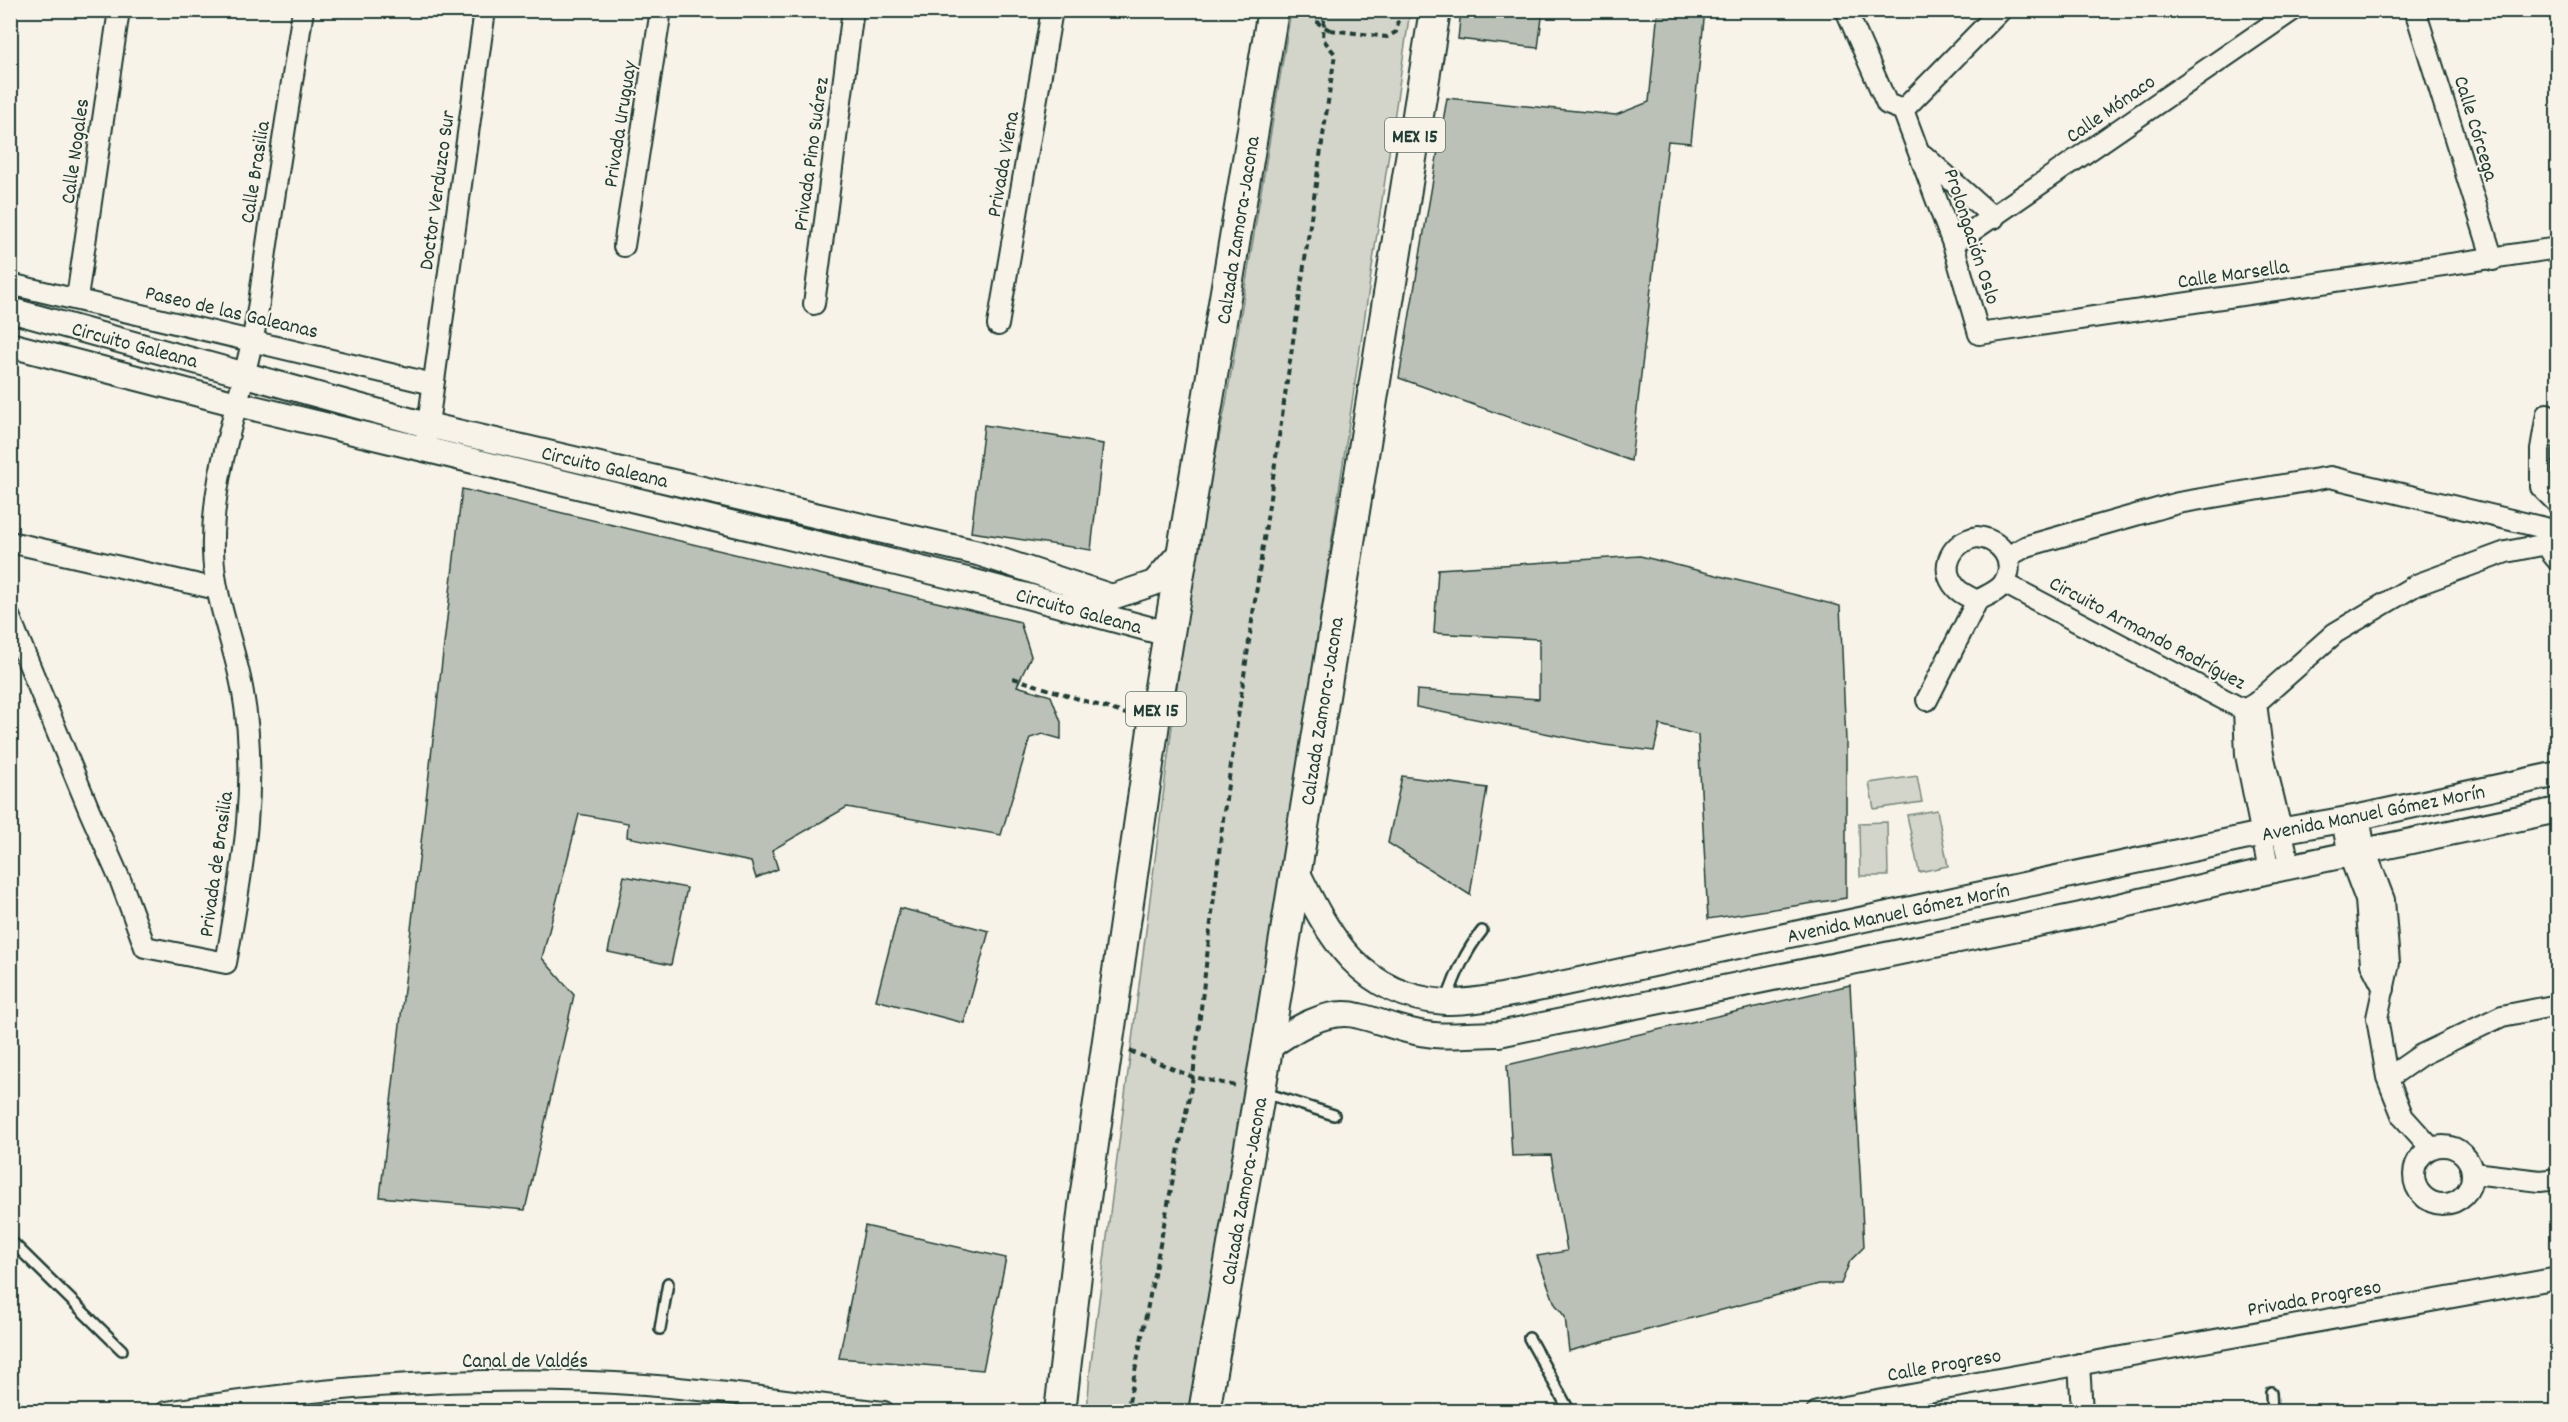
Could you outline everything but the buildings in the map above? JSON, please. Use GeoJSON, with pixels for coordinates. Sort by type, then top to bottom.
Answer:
{"type":"FeatureCollection","features":[{"type":"Feature","properties":{"kind":"main road","name":"Calzada Zamora-Jacona"},"geometry":{"type":"LineString","coordinates":[[1060,1412],[1084,1206],[1154,723],[1273,10]]}},
{"type":"Feature","properties":{"kind":"main road","name":"Calzada Zamora-Jacona"},"geometry":{"type":"LineString","coordinates":[[1204,1412],[1267,1049],[1429,19]]}},
{"type":"Feature","properties":{"kind":"street","name":"Calle Nogales"},"geometry":{"type":"LineString","coordinates":[[77,298],[119,10]]}},
{"type":"Feature","properties":{"kind":"street","name":"Calle Brasilia"},"geometry":{"type":"LineString","coordinates":[[244,373],[252,340],[303,10]]}},
{"type":"Feature","properties":{"kind":"street","name":"Doctor Verduzco Sur"},"geometry":{"type":"LineString","coordinates":[[425,450],[485,10]]}},
{"type":"Feature","properties":{"kind":"street","name":"Privada Uruguay"},"geometry":{"type":"LineString","coordinates":[[624,246],[661,10]]}},
{"type":"Feature","properties":{"kind":"street","name":"Privada Pino Suárez"},"geometry":{"type":"LineString","coordinates":[[814,304],[853,10]]}},
{"type":"Feature","properties":{"kind":"street","name":"Privada Viena"},"geometry":{"type":"LineString","coordinates":[[998,325],[1052,10]]}},
{"type":"Feature","properties":{"kind":"street","name":"Prolongación Oslo"},"geometry":{"type":"LineString","coordinates":[[1846,10],[1921,153],[1953,244],[1979,334]]}},
{"type":"Feature","properties":{"kind":"street"},"geometry":{"type":"LineString","coordinates":[[1895,107],[2001,10]]}},
{"type":"Feature","properties":{"kind":"street","name":"Calle Mónaco"},"geometry":{"type":"LineString","coordinates":[[1953,244],[1994,218],[2293,10]]}},
{"type":"Feature","properties":{"kind":"street","name":"Calle Córcega"},"geometry":{"type":"LineString","coordinates":[[2415,10],[2493,260]]}},
{"type":"Feature","properties":{"kind":"street","name":"Prolongación Oslo"},"geometry":{"type":"LineString","coordinates":[[1921,153],[1994,218]]}},
{"type":"Feature","properties":{"kind":"street","name":"Calle Marsella"},"geometry":{"type":"LineString","coordinates":[[1979,334],[2558,249]]}},
{"type":"Feature","properties":{"kind":"street","name":"Paseo de las Galeanas"},"geometry":{"type":"LineString","coordinates":[[10,284],[434,380]]}},
{"type":"Feature","properties":{"kind":"street","name":"Circuito Galeana"},"geometry":{"type":"LineString","coordinates":[[10,310],[427,425],[978,553],[1112,597],[1154,583],[1185,547]]}},
{"type":"Feature","properties":{"kind":"street","name":"Circuito Galeana"},"geometry":{"type":"LineString","coordinates":[[10,345],[237,404],[971,581],[1168,634]]}},
{"type":"Feature","properties":{"kind":"street","name":"Privada de Brasilia"},"geometry":{"type":"LineString","coordinates":[[10,618],[90,812],[122,882],[145,947],[226,963],[245,850],[250,792],[249,746],[243,692],[217,589],[213,551],[215,502],[223,451],[244,373]]}},
{"type":"Feature","properties":{"kind":"street"},"geometry":{"type":"LineString","coordinates":[[2547,414],[2541,449],[2541,487],[2558,504]]}},
{"type":"Feature","properties":{"kind":"street","name":"Circuito Armando Rodríguez"},"geometry":{"type":"LineString","coordinates":[[2007,557],[2027,546],[2178,503],[2330,477],[2551,530]]}},
{"type":"Feature","properties":{"kind":"street"},"geometry":{"type":"LineString","coordinates":[[2551,530],[2550,553],[2558,561]]}},
{"type":"Feature","properties":{"kind":"street","name":"Circuito Armando Rodríguez"},"geometry":{"type":"LineString","coordinates":[[2004,583],[2250,707],[2335,633],[2416,585],[2506,552],[2551,530]]}},
{"type":"Feature","properties":{"kind":"street"},"geometry":{"type":"LineString","coordinates":[[1927,700],[1977,601],[1991,594],[2004,583],[2008,574],[2007,557],[1995,542],[1977,537],[1958,544],[1952,551],[1948,570],[1956,588],[1977,601]]}},
{"type":"Feature","properties":{"kind":"street"},"geometry":{"type":"LineString","coordinates":[[10,542],[217,589]]}},
{"type":"Feature","properties":{"kind":"street"},"geometry":{"type":"LineString","coordinates":[[971,581],[978,553]]}},
{"type":"Feature","properties":{"kind":"street"},"geometry":{"type":"LineString","coordinates":[[2250,707],[2262,750],[2279,869]]}},
{"type":"Feature","properties":{"kind":"street","name":"Avenida Manuel Gómez Morín"},"geometry":{"type":"LineString","coordinates":[[1296,869],[1328,929],[1351,959],[1380,985],[1411,998],[1447,1002],[1527,992],[2272,832],[2350,819],[2558,774]]}},
{"type":"Feature","properties":{"kind":"street","name":"Avenida Manuel Gómez Morín"},"geometry":{"type":"LineString","coordinates":[[1267,1049],[1285,1035],[1311,1022],[1336,1015],[1357,1015],[1403,1030],[1434,1035],[1498,1034],[2080,915],[2279,869],[2558,810]]}},
{"type":"Feature","properties":{"kind":"street"},"geometry":{"type":"LineString","coordinates":[[2350,819],[2366,900],[2371,964],[2384,989],[2377,1018],[2388,1078],[2403,1118],[2431,1148]]}},
{"type":"Feature","properties":{"kind":"street"},"geometry":{"type":"LineString","coordinates":[[2388,1078],[2421,1055],[2502,1016],[2558,1005]]}},
{"type":"Feature","properties":{"kind":"street"},"geometry":{"type":"LineString","coordinates":[[2447,1146],[2462,1152],[2473,1173],[2468,1190],[2462,1197],[2446,1204],[2428,1200],[2416,1187],[2414,1178],[2418,1161],[2431,1148],[2447,1146]]}},
{"type":"Feature","properties":{"kind":"street"},"geometry":{"type":"LineString","coordinates":[[2473,1173],[2540,1181],[2558,1179]]}},
{"type":"Feature","properties":{"kind":"street","name":"Privada Progreso"},"geometry":{"type":"LineString","coordinates":[[2079,1364],[2558,1278]]}},
{"type":"Feature","properties":{"kind":"street"},"geometry":{"type":"LineString","coordinates":[[2079,1364],[2082,1412]]}},
{"type":"Feature","properties":{"kind":"street","name":"Calle Progreso"},"geometry":{"type":"LineString","coordinates":[[1819,1411],[2079,1364]]}},
{"type":"Feature","properties":{"kind":"street","name":"Canal de Valdés"},"geometry":{"type":"LineString","coordinates":[[166,1412],[342,1389],[479,1382],[645,1385],[884,1412]]}},
{"type":"Feature","properties":{"kind":"lane"},"geometry":{"type":"LineString","coordinates":[[1447,1002],[1458,969],[1469,946],[1482,931]]}},
{"type":"Feature","properties":{"kind":"lane"},"geometry":{"type":"LineString","coordinates":[[1260,1091],[1334,1115]]}},
{"type":"Feature","properties":{"kind":"lane"},"geometry":{"type":"LineString","coordinates":[[10,1240],[122,1350]]}},
{"type":"Feature","properties":{"kind":"lane"},"geometry":{"type":"LineString","coordinates":[[660,1329],[668,1283]]}},
{"type":"Feature","properties":{"kind":"lane"},"geometry":{"type":"LineString","coordinates":[[1529,1338],[1570,1412]]}},
{"type":"Feature","properties":{"kind":"lane"},"geometry":{"type":"LineString","coordinates":[[2271,1392],[2272,1412]]}},
{"type":"Feature","properties":{"kind":"path"},"geometry":{"type":"LineString","coordinates":[[1320,10],[1318,23],[1330,30],[1388,38],[1396,32],[1398,22],[1389,10]]}},
{"type":"Feature","properties":{"kind":"path"},"geometry":{"type":"LineString","coordinates":[[1126,1412],[1193,1077],[1223,819],[1335,54],[1323,39],[1324,21],[1329,10]]}},
{"type":"Feature","properties":{"kind":"path"},"geometry":{"type":"LineString","coordinates":[[1013,678],[1154,723]]}},
{"type":"Feature","properties":{"kind":"path"},"geometry":{"type":"LineString","coordinates":[[1107,1041],[1193,1077],[1260,1091]]}},
{"type":"Feature","properties":{"kind":"shaded area"},"geometry":{"type":"Polygon","coordinates":[[[1291,11],[1410,11],[1284,862],[1189,1411],[1087,1412],[1090,1371],[1182,647],[1183,617],[1226,403],[1291,11]]]}},
{"type":"Feature","properties":{"kind":"shaded area"},"geometry":{"type":"Polygon","coordinates":[[[1917,776],[1922,802],[1874,809],[1869,783],[1917,776]]]}},
{"type":"Feature","properties":{"kind":"shaded area"},"geometry":{"type":"Polygon","coordinates":[[[1937,810],[1948,866],[1919,872],[1907,815],[1937,810]]]}},
{"type":"Feature","properties":{"kind":"shaded area"},"geometry":{"type":"Polygon","coordinates":[[[1887,822],[1888,876],[1860,876],[1859,823],[1887,822]]]}},
{"type":"Feature","properties":{"kind":"shaded area"},"geometry":{"type":"Polygon","coordinates":[[[502,1408],[647,1411],[367,1411],[502,1408]]]}}]}
